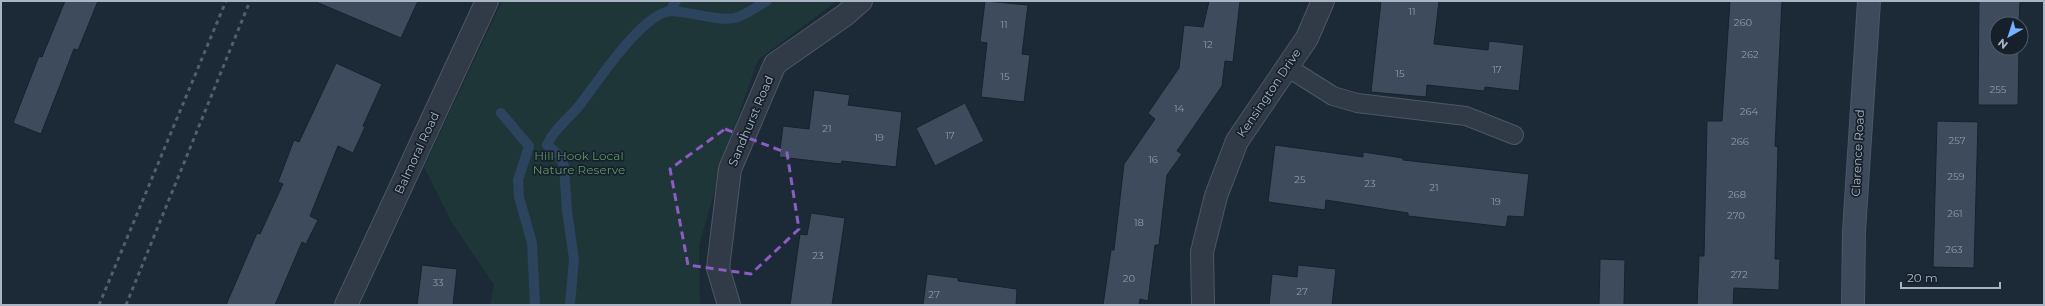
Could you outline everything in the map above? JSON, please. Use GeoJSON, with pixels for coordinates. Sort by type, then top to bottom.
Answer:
{"type":"FeatureCollection","features":[{"type":"Feature","properties":{"kind":"street","name":"Balmoral Road"},"geometry":{"type":"LineString","coordinates":[[346,305],[487,1]]}},
{"type":"Feature","properties":{"kind":"street","name":"Sandhurst Road"},"geometry":{"type":"LineString","coordinates":[[730,305],[718,268],[730,169],[775,64],[845,15],[860,1]]}},
{"type":"Feature","properties":{"kind":"street","name":"Kensington Drive"},"geometry":{"type":"LineString","coordinates":[[1203,305],[1202,252],[1216,196],[1236,141],[1307,38],[1324,1]]}},
{"type":"Feature","properties":{"kind":"street","name":"Clarence Road"},"geometry":{"type":"LineString","coordinates":[[1853,305],[1854,232],[1869,1]]}},
{"type":"Feature","properties":{"kind":"lane"},"geometry":{"type":"LineString","coordinates":[[1287,67],[1333,96],[1357,103],[1466,116],[1514,135]]}},
{"type":"Feature","properties":{"kind":"highlighted area"},"geometry":{"type":"Polygon","coordinates":[[[725,129],[787,153],[799,229],[751,274],[688,265],[670,169],[725,129]]]}},
{"type":"Feature","properties":{"kind":"green space","name":"Hill Hook Local Nature Reserve"},"geometry":{"type":"Polygon","coordinates":[[[502,1],[837,1],[758,60],[728,146],[699,245],[700,305],[490,305],[494,285],[452,223],[424,167],[502,1]]]}},
{"type":"Feature","properties":{"kind":"building"},"geometry":{"type":"Polygon","coordinates":[[[65,1],[98,1],[78,50],[74,49],[41,134],[13,123],[39,56],[42,57],[65,1]]]}},
{"type":"Feature","properties":{"kind":"building"},"geometry":{"type":"Polygon","coordinates":[[[314,1],[418,1],[401,38],[314,1]]]}},
{"type":"Feature","properties":{"kind":"building"},"geometry":{"type":"Polygon","coordinates":[[[985,1],[1028,5],[1022,54],[1030,55],[1024,102],[981,97],[987,43],[980,42],[985,1]]]}},
{"type":"Feature","properties":{"kind":"building"},"geometry":{"type":"Polygon","coordinates":[[[1209,1],[1240,1],[1233,62],[1225,61],[1222,86],[1177,151],[1182,154],[1167,175],[1159,245],[1155,245],[1148,301],[1140,299],[1139,305],[1103,305],[1111,250],[1114,250],[1124,164],[1155,119],[1148,113],[1179,68],[1184,25],[1203,27],[1209,1]]]}},
{"type":"Feature","properties":{"kind":"building"},"geometry":{"type":"Polygon","coordinates":[[[1381,1],[1439,1],[1434,44],[1488,50],[1489,41],[1524,45],[1519,91],[1485,87],[1484,91],[1427,85],[1426,97],[1371,92],[1381,1]]]}},
{"type":"Feature","properties":{"kind":"building"},"geometry":{"type":"Polygon","coordinates":[[[1730,1],[1782,1],[1775,146],[1778,147],[1775,259],[1780,259],[1779,290],[1734,288],[1733,305],[1697,305],[1699,256],[1704,256],[1707,121],[1722,121],[1730,1]]]}},
{"type":"Feature","properties":{"kind":"building"},"geometry":{"type":"Polygon","coordinates":[[[1979,1],[2020,1],[2019,16],[1989,16],[1989,56],[2019,56],[2018,105],[1978,105],[1979,1]]]}},
{"type":"Feature","properties":{"kind":"building"},"geometry":{"type":"Polygon","coordinates":[[[336,63],[382,84],[363,126],[365,127],[353,153],[338,146],[310,216],[318,220],[306,244],[302,242],[275,305],[226,305],[257,233],[260,234],[283,184],[278,182],[294,140],[299,142],[336,63]]]}},
{"type":"Feature","properties":{"kind":"building"},"geometry":{"type":"Polygon","coordinates":[[[814,90],[850,95],[848,105],[902,112],[896,167],[842,161],[841,164],[779,157],[783,126],[809,129],[814,90]]]}},
{"type":"Feature","properties":{"kind":"building"},"geometry":{"type":"Polygon","coordinates":[[[965,103],[984,141],[935,166],[916,128],[965,103]]]}},
{"type":"Feature","properties":{"kind":"building"},"geometry":{"type":"Polygon","coordinates":[[[1937,121],[1978,122],[1974,268],[1933,267],[1937,121]]]}},
{"type":"Feature","properties":{"kind":"building"},"geometry":{"type":"Polygon","coordinates":[[[1275,145],[1363,157],[1363,152],[1403,158],[1403,160],[1529,174],[1524,217],[1508,216],[1506,227],[1408,216],[1408,213],[1326,200],[1325,210],[1268,202],[1275,145]]]}},
{"type":"Feature","properties":{"kind":"building"},"geometry":{"type":"Polygon","coordinates":[[[811,213],[845,218],[832,305],[790,305],[800,234],[807,235],[811,213]]]}},
{"type":"Feature","properties":{"kind":"building"},"geometry":{"type":"Polygon","coordinates":[[[1600,259],[1625,260],[1624,305],[1599,305],[1600,259]]]}},
{"type":"Feature","properties":{"kind":"building"},"geometry":{"type":"Polygon","coordinates":[[[422,265],[457,269],[453,305],[417,305],[422,265]]]}},
{"type":"Feature","properties":{"kind":"building"},"geometry":{"type":"Polygon","coordinates":[[[1298,265],[1336,269],[1332,305],[1269,305],[1272,274],[1297,277],[1298,265]]]}},
{"type":"Feature","properties":{"kind":"building"},"geometry":{"type":"Polygon","coordinates":[[[927,274],[958,278],[958,281],[1017,289],[1016,305],[923,305],[927,274]]]}},
{"type":"Feature","properties":{"kind":"waterway"},"geometry":{"type":"LineString","coordinates":[[670,11],[676,1]]}},
{"type":"Feature","properties":{"kind":"waterway"},"geometry":{"type":"LineString","coordinates":[[570,305],[574,259],[567,211],[564,166],[559,155],[547,145],[550,139],[557,129],[579,106],[608,66],[634,36],[647,23],[659,15],[671,11],[678,11],[712,18],[728,19],[743,15],[767,1]]}},
{"type":"Feature","properties":{"kind":"waterway"},"geometry":{"type":"LineString","coordinates":[[501,113],[529,146],[518,180],[519,197],[532,243],[535,305]]}},
{"type":"Feature","properties":{"kind":"railway"},"geometry":{"type":"LineString","coordinates":[[99,305],[226,1]]}},
{"type":"Feature","properties":{"kind":"railway"},"geometry":{"type":"LineString","coordinates":[[126,305],[250,1]]}}]}
